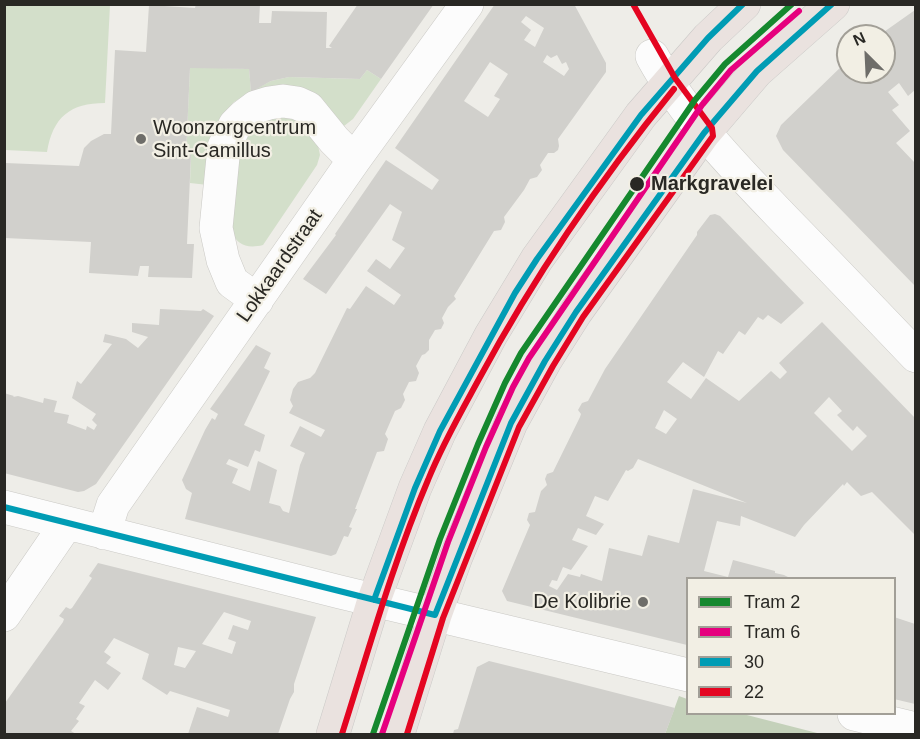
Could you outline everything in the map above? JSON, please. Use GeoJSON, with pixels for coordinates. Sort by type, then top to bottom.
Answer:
{"type":"FeatureCollection","features":[{"type":"Feature","properties":{"kind":"main road"},"geometry":{"type":"LineString","coordinates":[[333,735],[374,600],[415,488],[440,430],[491,335],[537,259],[614,150],[659,70],[708,38],[744,4]]}},
{"type":"Feature","properties":{"kind":"main road"},"geometry":{"type":"LineString","coordinates":[[398,735],[435,615],[511,423],[545,361],[576,312],[704,133],[757,71],[833,4]]}},
{"type":"Feature","properties":{"kind":"street","name":"Lokkaardstraat"},"geometry":{"type":"LineString","coordinates":[[104,533],[113,505],[354,160],[467,4]]}},
{"type":"Feature","properties":{"kind":"street"},"geometry":{"type":"LineString","coordinates":[[659,70],[704,133],[915,356]]}},
{"type":"Feature","properties":{"kind":"street"},"geometry":{"type":"LineString","coordinates":[[256,300],[232,282],[223,260],[216,228],[224,147],[235,125],[256,107],[276,102],[297,103],[308,108],[354,160]]}},
{"type":"Feature","properties":{"kind":"street"},"geometry":{"type":"LineString","coordinates":[[4,507],[374,600],[686,675]]}},
{"type":"Feature","properties":{"kind":"street"},"geometry":{"type":"LineString","coordinates":[[4,615],[67,523]]}},
{"type":"Feature","properties":{"kind":"street"},"geometry":{"type":"LineString","coordinates":[[858,715],[915,729]]}},
{"type":"Feature","properties":{"kind":"green space"},"geometry":{"type":"Polygon","coordinates":[[[5,4],[110,5],[105,103],[82,106],[65,114],[54,130],[47,152],[5,150],[5,4]]]}},
{"type":"Feature","properties":{"kind":"green space"},"geometry":{"type":"Polygon","coordinates":[[[190,68],[249,69],[251,91],[271,81],[289,77],[360,79],[367,70],[381,79],[353,119],[344,126],[251,92],[234,102],[226,111],[208,185],[190,183],[191,155],[186,154],[190,68]]]}},
{"type":"Feature","properties":{"kind":"green space"},"geometry":{"type":"Polygon","coordinates":[[[292,113],[318,145],[320,155],[317,165],[263,245],[243,245],[230,230],[234,147],[250,122],[292,113]]]}},
{"type":"Feature","properties":{"kind":"green space"},"geometry":{"type":"Polygon","coordinates":[[[679,696],[686,699],[686,715],[747,715],[821,734],[665,734],[679,696]]]}},
{"type":"Feature","properties":{"kind":"building","name":"Woonzorgcentrum Sint-Camillus"},"geometry":{"type":"Polygon","coordinates":[[[196,4],[260,4],[259,23],[271,23],[272,11],[327,12],[326,48],[332,48],[329,46],[358,4],[434,4],[381,79],[367,70],[360,79],[289,77],[271,81],[251,92],[249,69],[190,68],[186,154],[191,155],[187,244],[194,244],[192,278],[148,277],[149,266],[140,266],[138,276],[89,273],[91,242],[5,238],[5,163],[79,166],[84,148],[91,141],[104,134],[111,134],[115,50],[146,52],[149,5],[195,8],[196,4]]]}},
{"type":"Feature","properties":{"kind":"building"},"geometry":{"type":"Polygon","coordinates":[[[495,4],[574,4],[606,63],[606,72],[558,139],[558,150],[548,153],[540,165],[542,170],[537,177],[530,179],[504,217],[505,222],[501,230],[494,231],[454,296],[456,299],[442,318],[444,323],[441,329],[435,330],[429,340],[429,350],[422,355],[416,366],[419,373],[416,381],[409,382],[403,394],[405,400],[401,408],[395,411],[385,434],[388,439],[384,451],[377,452],[349,527],[352,528],[348,537],[344,536],[336,554],[331,556],[185,519],[192,493],[186,489],[182,480],[205,430],[212,418],[215,420],[218,414],[210,409],[256,345],[271,353],[264,368],[270,371],[244,425],[265,435],[260,452],[255,450],[248,467],[229,459],[226,464],[238,469],[232,483],[250,491],[258,461],[277,470],[269,503],[280,506],[283,511],[289,513],[305,453],[290,446],[300,426],[321,437],[325,430],[289,413],[293,406],[290,400],[293,389],[298,382],[310,378],[315,373],[347,308],[350,309],[366,286],[394,305],[401,295],[367,271],[376,259],[390,269],[405,248],[392,240],[402,212],[390,204],[326,294],[303,279],[336,235],[386,160],[432,190],[439,180],[395,148],[495,4]],[[526,16],[521,22],[531,30],[524,40],[535,47],[544,28],[526,16]],[[547,55],[543,62],[564,76],[569,69],[566,62],[562,64],[557,55],[551,58],[547,55]],[[490,62],[464,101],[488,117],[500,99],[494,96],[508,74],[490,62]]]}},
{"type":"Feature","properties":{"kind":"building"},"geometry":{"type":"Polygon","coordinates":[[[915,10],[915,90],[908,96],[899,83],[888,92],[899,105],[892,110],[910,131],[896,143],[915,163],[915,286],[783,150],[776,136],[781,125],[836,72],[836,84],[896,84],[895,24],[915,10]]]}},
{"type":"Feature","properties":{"kind":"building"},"geometry":{"type":"Polygon","coordinates":[[[710,215],[720,216],[804,303],[781,324],[768,315],[763,320],[758,317],[745,335],[739,331],[723,354],[718,351],[704,377],[683,362],[667,382],[691,399],[706,378],[739,401],[771,371],[780,379],[787,372],[779,363],[822,322],[915,418],[915,535],[872,492],[861,496],[847,482],[795,537],[741,516],[740,526],[717,521],[704,571],[728,577],[686,577],[686,645],[507,601],[502,591],[530,525],[527,520],[529,513],[535,512],[541,491],[547,485],[545,479],[547,474],[553,472],[580,417],[578,410],[582,403],[588,401],[605,369],[710,215]],[[829,397],[814,413],[852,451],[867,436],[857,426],[853,431],[837,415],[842,411],[829,397]],[[664,410],[655,428],[666,434],[677,419],[664,410]],[[638,459],[633,468],[626,470],[608,501],[595,496],[586,516],[604,524],[596,535],[578,528],[572,540],[588,546],[571,570],[563,567],[557,581],[552,580],[549,586],[557,590],[568,574],[580,577],[581,574],[602,581],[609,548],[642,556],[648,535],[679,543],[693,489],[747,503],[638,459]]]}},
{"type":"Feature","properties":{"kind":"building"},"geometry":{"type":"Polygon","coordinates":[[[160,309],[201,311],[203,309],[214,316],[96,484],[78,492],[4,473],[4,393],[43,403],[44,398],[57,401],[54,412],[69,415],[67,423],[86,430],[87,426],[94,430],[97,425],[92,420],[96,414],[72,398],[77,381],[81,384],[112,344],[103,342],[105,334],[126,339],[138,348],[148,337],[132,332],[132,323],[159,325],[160,309]]]}},
{"type":"Feature","properties":{"kind":"building"},"geometry":{"type":"Polygon","coordinates":[[[733,560],[788,577],[728,577],[733,560]]]}},
{"type":"Feature","properties":{"kind":"building"},"geometry":{"type":"Polygon","coordinates":[[[98,563],[316,617],[294,684],[294,692],[278,734],[188,734],[197,707],[228,717],[230,710],[170,691],[167,695],[142,679],[149,654],[114,638],[104,652],[111,657],[106,663],[121,673],[108,690],[95,680],[79,703],[85,706],[76,719],[79,721],[71,731],[76,734],[4,734],[5,703],[63,622],[64,619],[59,616],[66,607],[72,608],[92,578],[89,576],[98,563]],[[224,612],[202,644],[232,654],[236,642],[228,639],[233,625],[248,630],[251,621],[224,612]],[[178,647],[174,665],[185,668],[196,651],[178,647]]]}},
{"type":"Feature","properties":{"kind":"building"},"geometry":{"type":"Polygon","coordinates":[[[896,618],[915,624],[915,704],[896,699],[896,618]]]}},
{"type":"Feature","properties":{"kind":"building"},"geometry":{"type":"Polygon","coordinates":[[[489,661],[675,708],[665,734],[453,734],[454,730],[458,729],[477,667],[489,661]]]}},
{"type":"Feature","properties":{"kind":"tram line","name":"2"},"geometry":{"type":"LineString","coordinates":[[373,734],[440,539],[478,444],[521,353],[695,100],[725,64],[792,4]]}},
{"type":"Feature","properties":{"kind":"tram line","name":"6"},"geometry":{"type":"LineString","coordinates":[[382,734],[448,542],[486,447],[529,358],[702,105],[731,70],[799,11]]}},
{"type":"Feature","properties":{"kind":"transit line","name":"22"},"geometry":{"type":"LineString","coordinates":[[407,734],[443,618],[519,427],[583,317],[713,136],[712,128],[675,78],[633,4]]}},
{"type":"Feature","properties":{"kind":"transit line","name":"30"},"geometry":{"type":"LineString","coordinates":[[374,600],[415,488],[440,431],[515,293],[641,115],[708,38],[743,4]]}},
{"type":"Feature","properties":{"kind":"transit line","name":"30"},"geometry":{"type":"LineString","coordinates":[[4,507],[435,615],[511,423],[545,361],[576,312],[704,133],[757,71],[832,4]]}},
{"type":"Feature","properties":{"kind":"transit line","name":"22"},"geometry":{"type":"LineString","coordinates":[[342,734],[382,606],[415,511],[452,429],[500,340],[570,229],[620,158],[674,89]]}},
{"type":"Feature","properties":{"kind":"place","name":"Woonzorgcentrum Sint-Camillus"},"geometry":{"type":"Point","coordinates":[141,139]}},
{"type":"Feature","properties":{"kind":"place","name":"Markgravelei"},"geometry":{"type":"Point","coordinates":[637,184]}},
{"type":"Feature","properties":{"kind":"place","name":"De Kolibrie"},"geometry":{"type":"Point","coordinates":[643,602]}}]}
